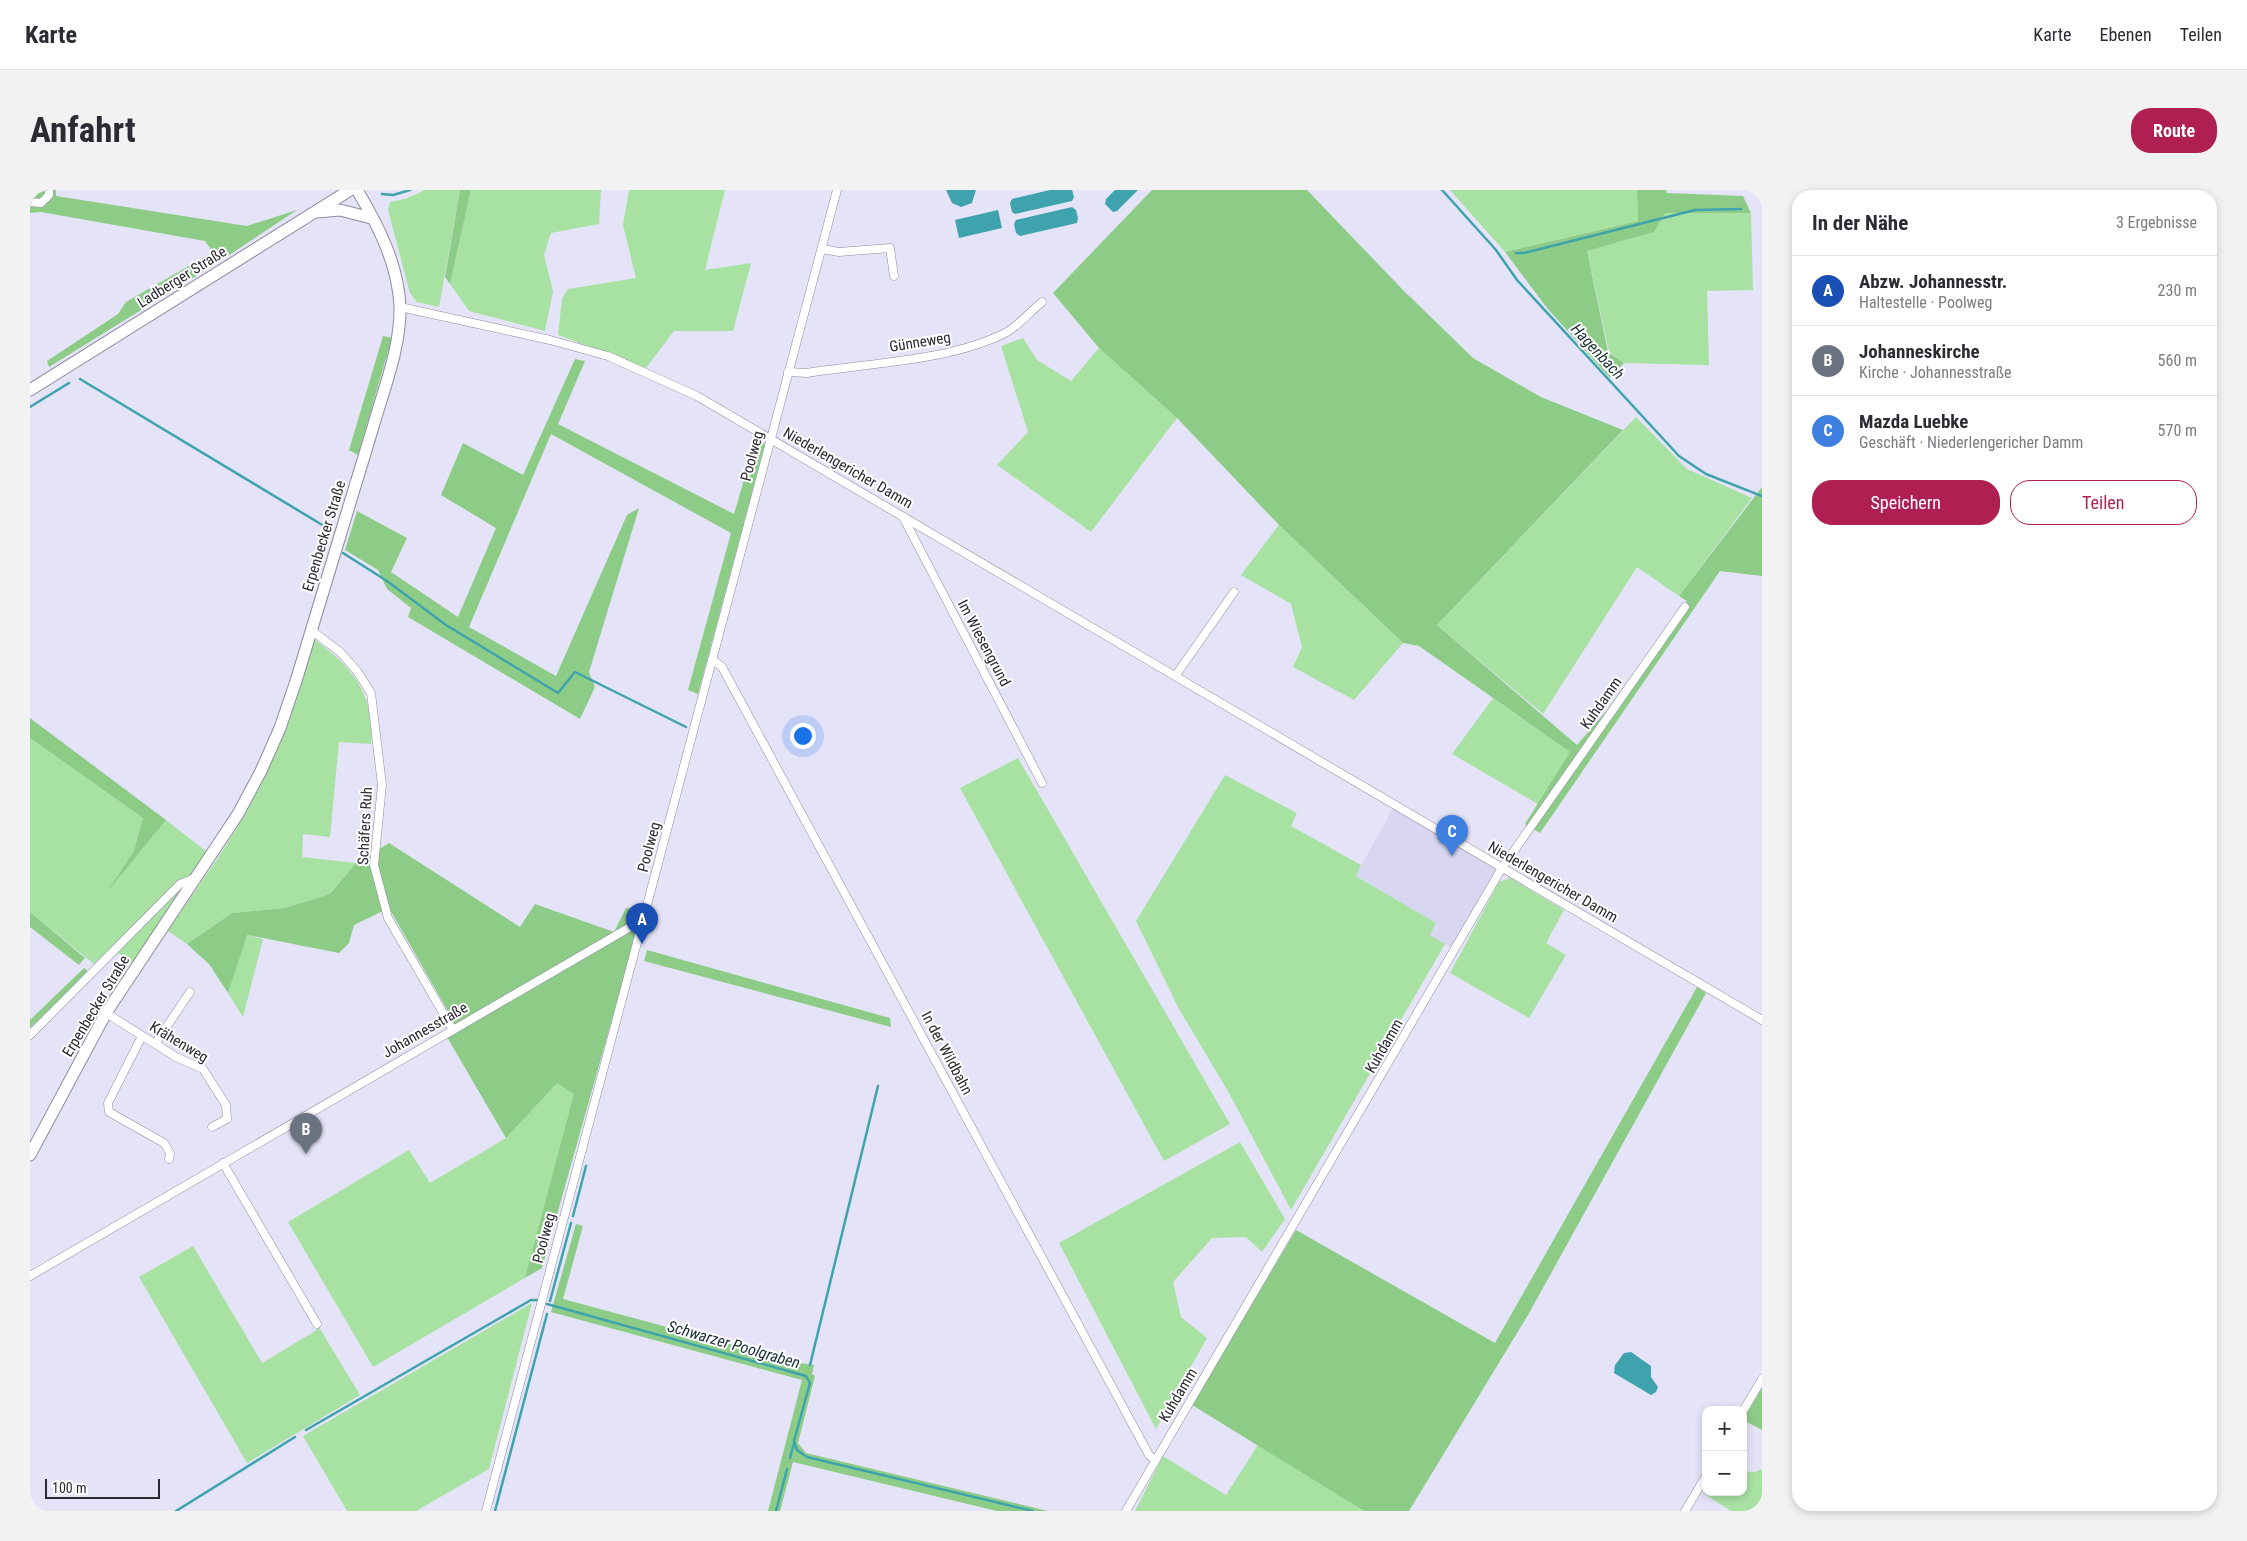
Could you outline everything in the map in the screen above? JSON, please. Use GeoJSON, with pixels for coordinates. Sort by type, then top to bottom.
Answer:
{"type":"FeatureCollection","features":[{"type":"Feature","properties":{"kind":"main road","name":"Ladberger Straße"},"geometry":{"type":"LineString","coordinates":[[30,390],[350,190]]}},
{"type":"Feature","properties":{"kind":"main road","name":"Erpenbecker Straße"},"geometry":{"type":"LineString","coordinates":[[30,1155],[106,1013],[238,814],[261,771],[280,728],[397,342],[400,307],[395,271],[389,254],[356,190]]}},
{"type":"Feature","properties":{"kind":"main road"},"geometry":{"type":"LineString","coordinates":[[312,213],[340,210],[371,218]]}},
{"type":"Feature","properties":{"kind":"street"},"geometry":{"type":"LineString","coordinates":[[30,202],[41,203],[49,195],[49,190]]}},
{"type":"Feature","properties":{"kind":"street","name":"Poolweg"},"geometry":{"type":"LineString","coordinates":[[486,1511],[837,190]]}},
{"type":"Feature","properties":{"kind":"street"},"geometry":{"type":"LineString","coordinates":[[822,249],[839,252],[890,248],[894,276]]}},
{"type":"Feature","properties":{"kind":"street","name":"Günneweg"},"geometry":{"type":"LineString","coordinates":[[788,372],[807,373],[933,355],[973,346],[1008,331],[1042,302]]}},
{"type":"Feature","properties":{"kind":"street","name":"Niederlengericher Damm"},"geometry":{"type":"LineString","coordinates":[[400,307],[550,340],[608,356],[697,396],[1762,1020]]}},
{"type":"Feature","properties":{"kind":"street","name":"Im Wiesengrund"},"geometry":{"type":"LineString","coordinates":[[902,515],[1042,783]]}},
{"type":"Feature","properties":{"kind":"street"},"geometry":{"type":"LineString","coordinates":[[1176,675],[1234,592]]}},
{"type":"Feature","properties":{"kind":"street","name":"Kuhdamm"},"geometry":{"type":"LineString","coordinates":[[1126,1511],[1502,868],[1685,607]]}},
{"type":"Feature","properties":{"kind":"street","name":"Schäfers Ruh"},"geometry":{"type":"LineString","coordinates":[[311,630],[340,652],[357,671],[371,693],[382,785],[374,864],[388,918],[453,1030]]}},
{"type":"Feature","properties":{"kind":"street","name":"In der Wildbahn"},"geometry":{"type":"LineString","coordinates":[[713,660],[722,668],[1149,1454],[1155,1460]]}},
{"type":"Feature","properties":{"kind":"street","name":"Erpenbecker Straße"},"geometry":{"type":"LineString","coordinates":[[30,1034],[180,884],[195,878]]}},
{"type":"Feature","properties":{"kind":"street","name":"Johannesstraße"},"geometry":{"type":"LineString","coordinates":[[30,1276],[632,926],[642,924]]}},
{"type":"Feature","properties":{"kind":"street"},"geometry":{"type":"LineString","coordinates":[[156,1044],[190,992]]}},
{"type":"Feature","properties":{"kind":"street","name":"Krähenweg"},"geometry":{"type":"LineString","coordinates":[[106,1013],[176,1057],[203,1069],[226,1105],[227,1119],[212,1127]]}},
{"type":"Feature","properties":{"kind":"street"},"geometry":{"type":"LineString","coordinates":[[142,1036],[108,1103],[110,1112],[164,1143],[170,1152],[169,1159]]}},
{"type":"Feature","properties":{"kind":"street"},"geometry":{"type":"LineString","coordinates":[[222,1164],[317,1324]]}},
{"type":"Feature","properties":{"kind":"street"},"geometry":{"type":"LineString","coordinates":[[1746,1406],[1762,1379]]}},
{"type":"Feature","properties":{"kind":"street"},"geometry":{"type":"LineString","coordinates":[[1685,1511],[1702,1483]]}},
{"type":"Feature","properties":{"kind":"shaded area"},"geometry":{"type":"Polygon","coordinates":[[[1393,808],[1496,870],[1453,949],[1430,935],[1436,924],[1356,875],[1393,808]]]}},
{"type":"Feature","properties":{"kind":"green space"},"geometry":{"type":"Polygon","coordinates":[[[30,190],[56,190],[56,196],[247,226],[297,210],[217,263],[49,367],[47,361],[118,314],[126,302],[213,252],[205,241],[41,212],[30,213],[30,190]]]}},
{"type":"Feature","properties":{"kind":"green space"},"geometry":{"type":"Polygon","coordinates":[[[425,190],[460,190],[439,307],[417,302],[410,293],[388,210],[390,202],[405,199],[425,190]]]}},
{"type":"Feature","properties":{"kind":"green space"},"geometry":{"type":"Polygon","coordinates":[[[460,190],[471,190],[450,284],[445,277],[460,190]]]}},
{"type":"Feature","properties":{"kind":"green space"},"geometry":{"type":"Polygon","coordinates":[[[471,190],[601,190],[599,224],[551,233],[544,255],[553,291],[545,331],[469,311],[450,284],[471,190]]]}},
{"type":"Feature","properties":{"kind":"green space"},"geometry":{"type":"Polygon","coordinates":[[[629,190],[725,190],[705,270],[751,263],[733,331],[674,331],[646,368],[558,335],[562,299],[568,289],[636,278],[623,225],[629,190]]]}},
{"type":"Feature","properties":{"kind":"green space"},"geometry":{"type":"Polygon","coordinates":[[[1152,190],[1307,190],[1403,290],[1473,358],[1541,397],[1623,430],[1437,625],[1577,745],[1607,710],[1687,601],[1679,596],[1762,487],[1762,576],[1720,571],[1540,833],[1525,824],[1570,752],[1419,646],[1403,643],[1279,525],[1177,418],[1099,348],[1053,293],[1152,190]]]}},
{"type":"Feature","properties":{"kind":"green space"},"geometry":{"type":"Polygon","coordinates":[[[1450,190],[1637,190],[1638,221],[1505,252],[1450,190]]]}},
{"type":"Feature","properties":{"kind":"green space"},"geometry":{"type":"Polygon","coordinates":[[[1637,190],[1666,190],[1667,193],[1743,196],[1751,213],[1665,213],[1654,232],[1587,251],[1608,352],[1624,363],[1610,378],[1547,308],[1505,252],[1638,221],[1637,190]]]}},
{"type":"Feature","properties":{"kind":"green space"},"geometry":{"type":"Polygon","coordinates":[[[1664,213],[1751,213],[1753,290],[1707,291],[1709,365],[1624,363],[1609,352],[1587,251],[1654,232],[1664,213]]]}},
{"type":"Feature","properties":{"kind":"green space"},"geometry":{"type":"Polygon","coordinates":[[[383,336],[392,338],[358,455],[349,450],[383,336]]]}},
{"type":"Feature","properties":{"kind":"green space"},"geometry":{"type":"Polygon","coordinates":[[[1023,338],[1037,360],[1071,381],[1099,348],[1177,418],[1091,532],[997,465],[1028,432],[1001,346],[1023,338]]]}},
{"type":"Feature","properties":{"kind":"green space"},"geometry":{"type":"Polygon","coordinates":[[[575,359],[585,361],[558,424],[734,514],[756,439],[765,444],[698,694],[688,690],[731,533],[551,434],[469,627],[556,676],[627,515],[639,508],[589,672],[595,687],[580,719],[408,617],[411,608],[387,589],[378,570],[345,550],[357,511],[407,538],[391,572],[458,617],[496,528],[441,495],[463,443],[523,475],[575,359]]]}},
{"type":"Feature","properties":{"kind":"green space"},"geometry":{"type":"Polygon","coordinates":[[[1636,417],[1687,469],[1752,498],[1679,596],[1637,567],[1543,714],[1437,625],[1636,417]]]}},
{"type":"Feature","properties":{"kind":"green space"},"geometry":{"type":"Polygon","coordinates":[[[1279,525],[1403,643],[1354,700],[1293,667],[1302,647],[1291,604],[1241,575],[1279,525]]]}},
{"type":"Feature","properties":{"kind":"green space"},"geometry":{"type":"Polygon","coordinates":[[[314,639],[340,661],[359,684],[369,710],[371,744],[339,742],[330,837],[303,834],[302,857],[356,863],[330,894],[285,908],[232,913],[187,944],[168,931],[226,846],[255,795],[284,730],[314,639]]]}},
{"type":"Feature","properties":{"kind":"green space"},"geometry":{"type":"Polygon","coordinates":[[[1493,698],[1570,752],[1538,804],[1452,754],[1493,698]]]}},
{"type":"Feature","properties":{"kind":"green space"},"geometry":{"type":"Polygon","coordinates":[[[30,718],[166,820],[107,892],[134,851],[143,818],[30,738],[30,718]]]}},
{"type":"Feature","properties":{"kind":"green space"},"geometry":{"type":"Polygon","coordinates":[[[30,738],[143,818],[134,851],[111,887],[166,820],[207,852],[193,873],[179,881],[94,964],[30,912],[30,738]]]}},
{"type":"Feature","properties":{"kind":"green space"},"geometry":{"type":"Polygon","coordinates":[[[1018,758],[1230,1124],[1164,1161],[960,788],[1018,758]]]}},
{"type":"Feature","properties":{"kind":"green space"},"geometry":{"type":"Polygon","coordinates":[[[1225,775],[1297,813],[1291,826],[1361,865],[1356,876],[1436,923],[1430,935],[1445,944],[1291,1210],[1229,1093],[1179,1009],[1136,921],[1225,775]]]}},
{"type":"Feature","properties":{"kind":"green space"},"geometry":{"type":"Polygon","coordinates":[[[389,843],[520,927],[535,904],[614,932],[626,908],[643,909],[542,1268],[525,1278],[574,1094],[557,1083],[506,1138],[447,1037],[453,1020],[389,908],[354,925],[349,943],[339,953],[247,935],[228,993],[209,964],[187,944],[232,913],[285,908],[330,894],[356,863],[389,843]]]}},
{"type":"Feature","properties":{"kind":"green space"},"geometry":{"type":"Polygon","coordinates":[[[1510,878],[1564,910],[1546,943],[1566,955],[1529,1018],[1450,973],[1499,882],[1510,878]]]}},
{"type":"Feature","properties":{"kind":"green space"},"geometry":{"type":"Polygon","coordinates":[[[186,887],[132,964],[117,952],[181,888],[186,887]]]}},
{"type":"Feature","properties":{"kind":"green space"},"geometry":{"type":"Polygon","coordinates":[[[30,912],[85,958],[79,965],[30,927],[30,912]]]}},
{"type":"Feature","properties":{"kind":"green space"},"geometry":{"type":"Polygon","coordinates":[[[246,935],[263,939],[243,1017],[228,993],[246,935]]]}},
{"type":"Feature","properties":{"kind":"green space"},"geometry":{"type":"Polygon","coordinates":[[[647,950],[890,1018],[891,1027],[644,961],[647,950]]]}},
{"type":"Feature","properties":{"kind":"green space"},"geometry":{"type":"Polygon","coordinates":[[[84,968],[89,972],[30,1028],[30,1020],[84,968]]]}},
{"type":"Feature","properties":{"kind":"green space"},"geometry":{"type":"Polygon","coordinates":[[[1697,987],[1706,993],[1528,1315],[1409,1511],[1364,1511],[1192,1405],[1296,1230],[1495,1343],[1697,987]]]}},
{"type":"Feature","properties":{"kind":"green space"},"geometry":{"type":"Polygon","coordinates":[[[557,1082],[575,1094],[525,1278],[373,1367],[288,1222],[409,1150],[430,1183],[506,1138],[557,1082]]]}},
{"type":"Feature","properties":{"kind":"green space"},"geometry":{"type":"Polygon","coordinates":[[[1240,1142],[1285,1219],[1262,1252],[1246,1237],[1212,1238],[1173,1282],[1181,1317],[1207,1338],[1156,1429],[1059,1243],[1240,1142]]]}},
{"type":"Feature","properties":{"kind":"green space"},"geometry":{"type":"Polygon","coordinates":[[[576,1224],[583,1226],[563,1299],[800,1363],[814,1365],[812,1374],[815,1376],[798,1443],[806,1453],[1048,1511],[997,1511],[793,1462],[780,1511],[768,1511],[802,1380],[551,1312],[576,1224]]]}},
{"type":"Feature","properties":{"kind":"green space"},"geometry":{"type":"Polygon","coordinates":[[[193,1246],[262,1363],[317,1330],[315,1325],[317,1324],[360,1395],[247,1463],[139,1277],[193,1246]]]}},
{"type":"Feature","properties":{"kind":"green space"},"geometry":{"type":"Polygon","coordinates":[[[532,1303],[489,1469],[416,1511],[347,1511],[303,1436],[532,1303]]]}},
{"type":"Feature","properties":{"kind":"green space"},"geometry":{"type":"Polygon","coordinates":[[[1762,1388],[1762,1430],[1747,1422],[1747,1413],[1762,1388]]]}},
{"type":"Feature","properties":{"kind":"green space"},"geometry":{"type":"Polygon","coordinates":[[[1258,1445],[1364,1511],[1135,1511],[1163,1456],[1226,1495],[1258,1445]]]}},
{"type":"Feature","properties":{"kind":"green space"},"geometry":{"type":"Polygon","coordinates":[[[1762,1469],[1762,1511],[1731,1511],[1708,1496],[1747,1496],[1747,1471],[1755,1472],[1762,1469]]]}},
{"type":"Feature","properties":{"kind":"water"},"geometry":{"type":"Polygon","coordinates":[[[946,190],[976,190],[972,203],[961,207],[952,203],[946,190]]]}},
{"type":"Feature","properties":{"kind":"water"},"geometry":{"type":"Polygon","coordinates":[[[1050,190],[1072,190],[1074,197],[1072,201],[1015,214],[1012,212],[1010,203],[1012,199],[1050,190]]]}},
{"type":"Feature","properties":{"kind":"water"},"geometry":{"type":"Polygon","coordinates":[[[1115,190],[1138,190],[1117,211],[1113,212],[1105,204],[1106,199],[1115,190]]]}},
{"type":"Feature","properties":{"kind":"water"},"geometry":{"type":"Polygon","coordinates":[[[1072,207],[1076,210],[1077,223],[1020,236],[1016,233],[1014,224],[1016,220],[1072,207]]]}},
{"type":"Feature","properties":{"kind":"water"},"geometry":{"type":"Polygon","coordinates":[[[998,210],[1002,228],[959,238],[955,220],[998,210]]]}},
{"type":"Feature","properties":{"kind":"water"},"geometry":{"type":"Polygon","coordinates":[[[1631,1352],[1651,1366],[1651,1377],[1658,1387],[1656,1392],[1651,1395],[1614,1373],[1615,1365],[1624,1353],[1631,1352]]]}},
{"type":"Feature","properties":{"kind":"waterway"},"geometry":{"type":"LineString","coordinates":[[382,194],[393,195],[410,190]]}},
{"type":"Feature","properties":{"kind":"waterway","name":"Hagenbach"},"geometry":{"type":"LineString","coordinates":[[1442,190],[1496,250],[1517,280],[1679,456],[1706,474],[1762,496]]}},
{"type":"Feature","properties":{"kind":"waterway"},"geometry":{"type":"LineString","coordinates":[[1516,253],[1524,253],[1695,210],[1741,209]]}},
{"type":"Feature","properties":{"kind":"waterway"},"geometry":{"type":"LineString","coordinates":[[80,379],[329,529]]}},
{"type":"Feature","properties":{"kind":"waterway"},"geometry":{"type":"LineString","coordinates":[[30,407],[69,383]]}},
{"type":"Feature","properties":{"kind":"waterway"},"geometry":{"type":"LineString","coordinates":[[343,553],[387,581],[446,625],[558,693],[575,672],[686,727]]}},
{"type":"Feature","properties":{"kind":"waterway"},"geometry":{"type":"LineString","coordinates":[[810,1365],[878,1086]]}},
{"type":"Feature","properties":{"kind":"waterway"},"geometry":{"type":"LineString","coordinates":[[573,1216],[586,1166]]}},
{"type":"Feature","properties":{"kind":"waterway"},"geometry":{"type":"LineString","coordinates":[[550,1301],[571,1223]]}},
{"type":"Feature","properties":{"kind":"waterway","name":"Schwarzer Poolgraben"},"geometry":{"type":"LineString","coordinates":[[306,1430],[531,1300],[538,1300]]}},
{"type":"Feature","properties":{"kind":"waterway","name":"Schwarzer Poolgraben"},"geometry":{"type":"LineString","coordinates":[[547,1304],[806,1376],[810,1383],[794,1441],[797,1450],[807,1457],[1033,1511]]}},
{"type":"Feature","properties":{"kind":"waterway"},"geometry":{"type":"LineString","coordinates":[[495,1511],[547,1314]]}},
{"type":"Feature","properties":{"kind":"waterway","name":"Schwarzer Poolgraben"},"geometry":{"type":"LineString","coordinates":[[176,1511],[295,1437]]}},
{"type":"Feature","properties":{"kind":"waterway"},"geometry":{"type":"LineString","coordinates":[[790,1458],[794,1443]]}},
{"type":"Feature","properties":{"kind":"waterway"},"geometry":{"type":"LineString","coordinates":[[776,1511],[787,1469]]}},
{"type":"Feature","properties":{"kind":"place","name":"Mazda Luebke"},"geometry":{"type":"Point","coordinates":[1452,856]}},
{"type":"Feature","properties":{"kind":"place","name":"Abzw. Johannesstr."},"geometry":{"type":"Point","coordinates":[642,944]}},
{"type":"Feature","properties":{"kind":"place","name":"Johanneskirche"},"geometry":{"type":"Point","coordinates":[306,1154]}}]}
